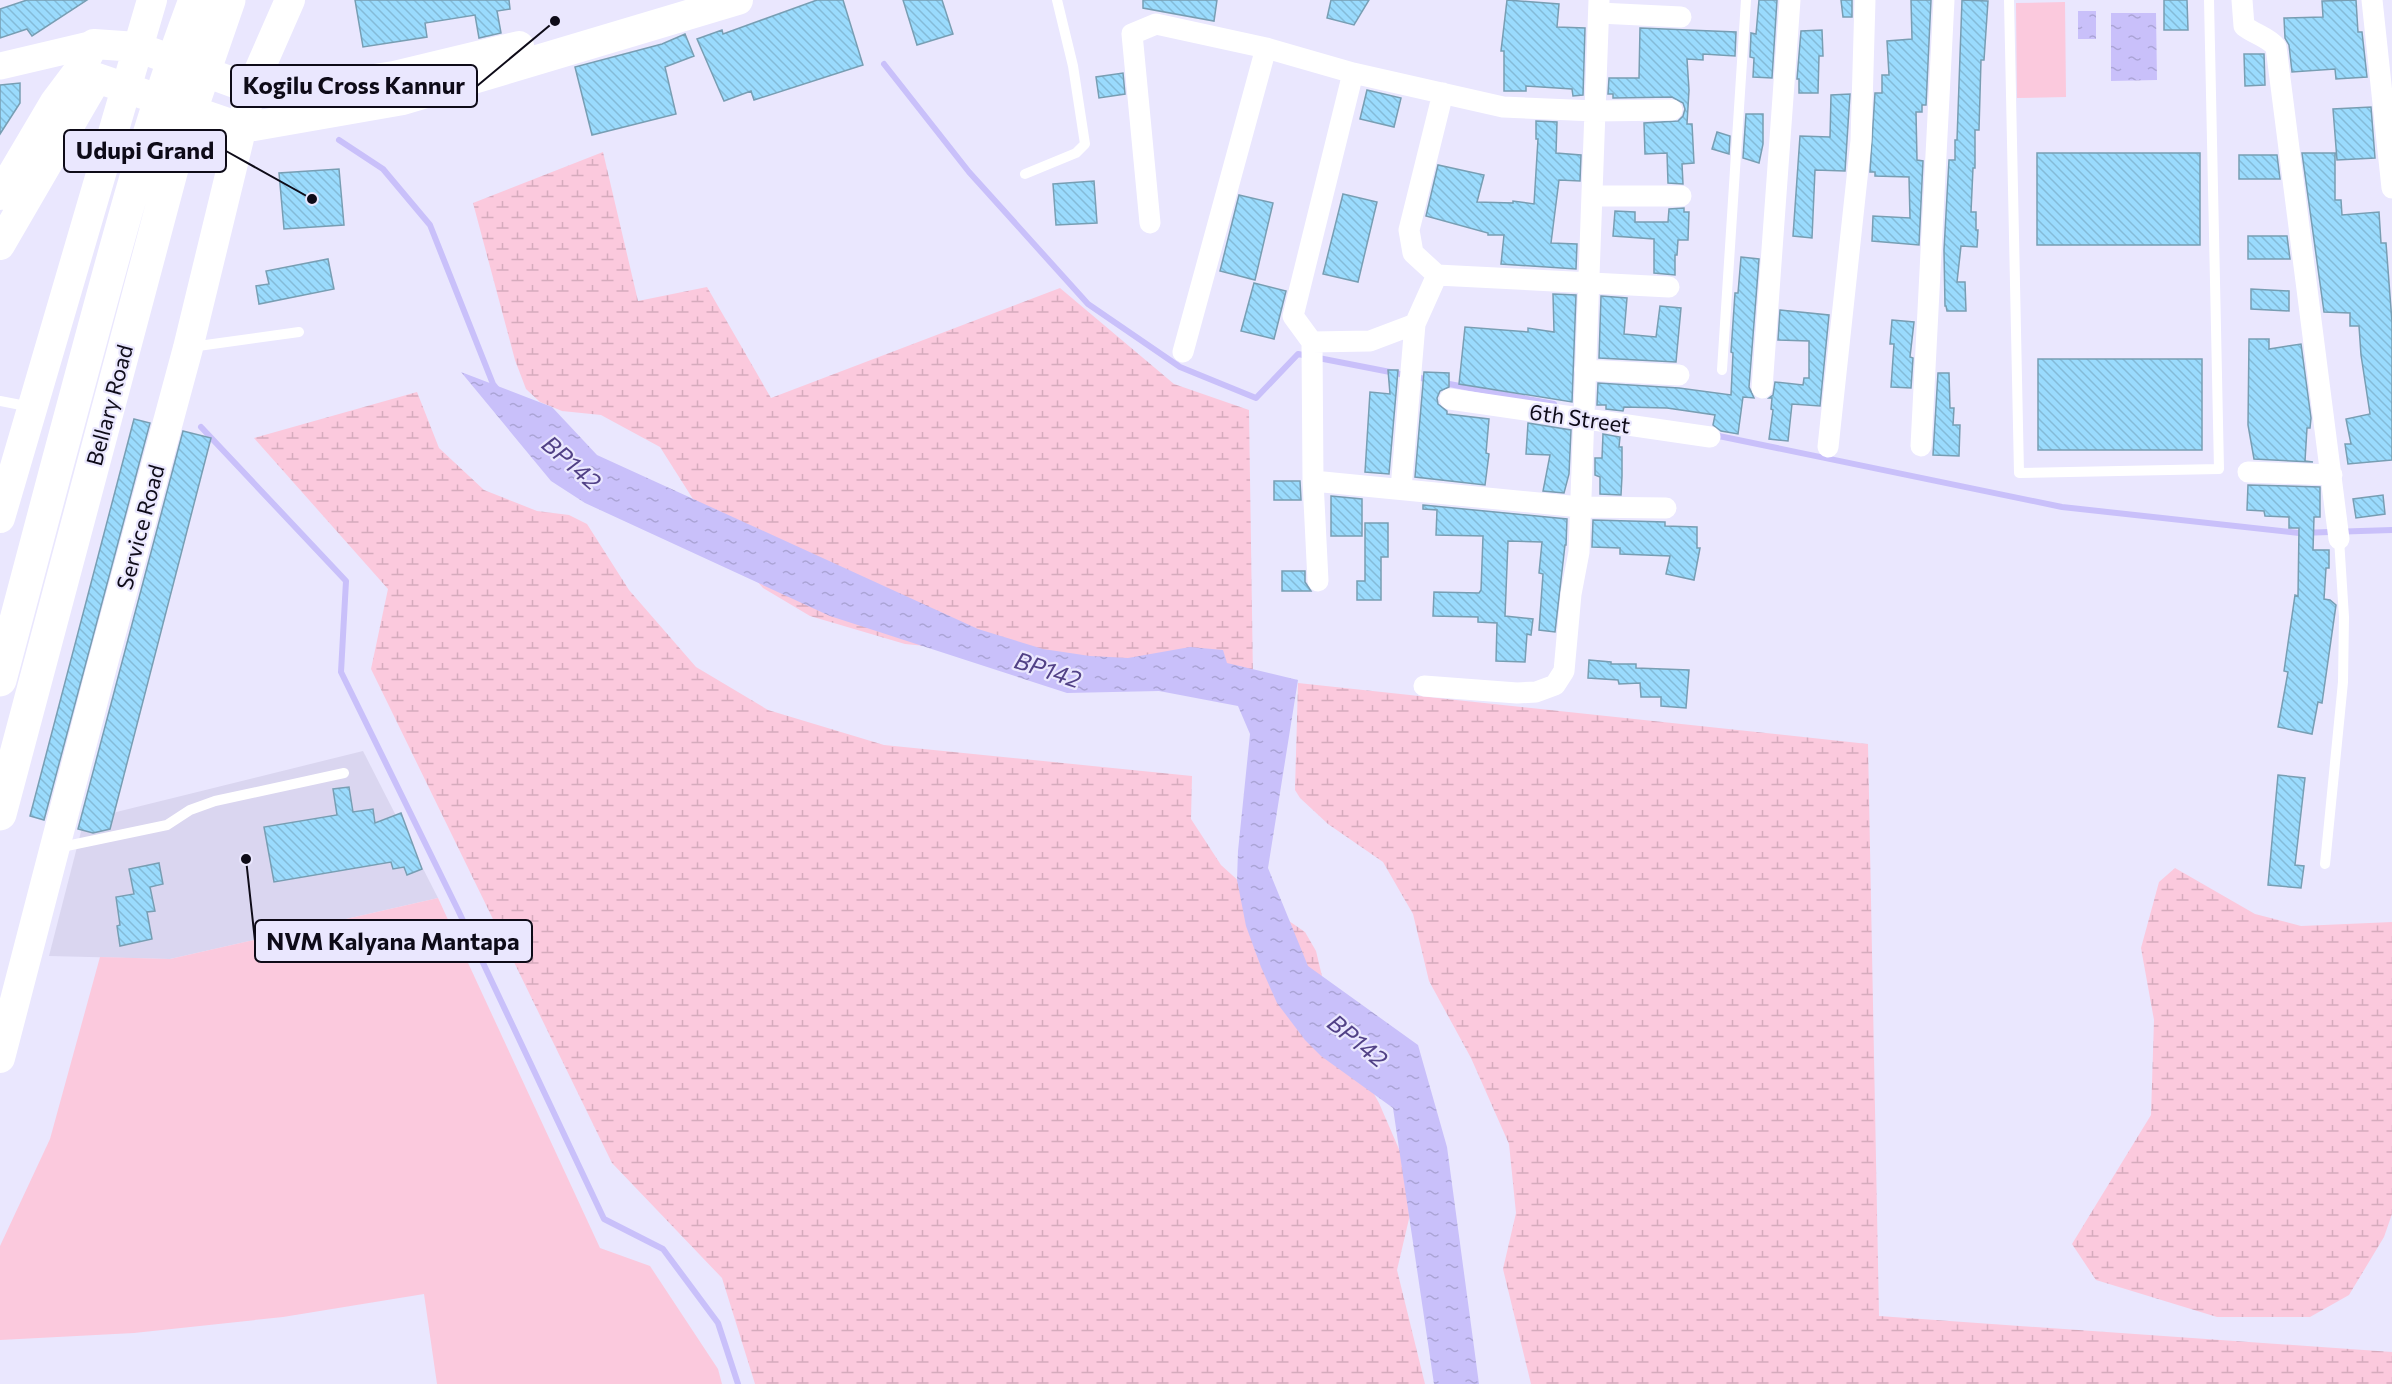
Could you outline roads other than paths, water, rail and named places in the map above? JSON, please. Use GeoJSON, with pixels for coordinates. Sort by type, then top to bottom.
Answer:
{"type":"FeatureCollection","features":[{"type":"Feature","properties":{"kind":"highway","name":"Bellary Road"},"geometry":{"type":"LineString","coordinates":[[0,680],[98,311],[146,141],[170,64],[195,0]]}},
{"type":"Feature","properties":{"kind":"highway","name":"Bellary Road"},"geometry":{"type":"LineString","coordinates":[[0,814],[177,150],[229,0]]}},
{"type":"Feature","properties":{"kind":"main road"},"geometry":{"type":"LineString","coordinates":[[0,195],[55,102],[152,0]]}},
{"type":"Feature","properties":{"kind":"main road","name":"Service Road"},"geometry":{"type":"LineString","coordinates":[[0,1058],[188,348],[251,89],[290,0]]}},
{"type":"Feature","properties":{"kind":"main road"},"geometry":{"type":"LineString","coordinates":[[100,55],[251,89],[399,88],[492,53],[675,0]]}},
{"type":"Feature","properties":{"kind":"main road"},"geometry":{"type":"LineString","coordinates":[[100,55],[126,87],[242,128],[738,0]]}},
{"type":"Feature","properties":{"kind":"main road"},"geometry":{"type":"LineString","coordinates":[[100,55],[126,87]]}},
{"type":"Feature","properties":{"kind":"main road"},"geometry":{"type":"LineString","coordinates":[[0,245],[100,55]]}},
{"type":"Feature","properties":{"kind":"main road"},"geometry":{"type":"LineString","coordinates":[[0,518],[126,87]]}},
{"type":"Feature","properties":{"kind":"street"},"geometry":{"type":"LineString","coordinates":[[1762,388],[1790,0]]}},
{"type":"Feature","properties":{"kind":"street"},"geometry":{"type":"LineString","coordinates":[[1828,447],[1861,141],[1865,0]]}},
{"type":"Feature","properties":{"kind":"street"},"geometry":{"type":"LineString","coordinates":[[1921,446],[1944,0]]}},
{"type":"Feature","properties":{"kind":"street"},"geometry":{"type":"LineString","coordinates":[[2242,0],[2244,26],[2271,40],[2276,47],[2338,528]]}},
{"type":"Feature","properties":{"kind":"street"},"geometry":{"type":"LineString","coordinates":[[2372,0],[2392,188]]}},
{"type":"Feature","properties":{"kind":"street"},"geometry":{"type":"LineString","coordinates":[[1424,686],[1517,693],[1536,692],[1555,685],[1564,671],[1571,594],[1579,552],[1599,7],[1681,18]]}},
{"type":"Feature","properties":{"kind":"street"},"geometry":{"type":"LineString","coordinates":[[1150,223],[1132,34],[1156,24],[1266,48],[1353,73],[1503,107],[1595,111],[1672,110]]}},
{"type":"Feature","properties":{"kind":"street"},"geometry":{"type":"LineString","coordinates":[[1183,352],[1266,48]]}},
{"type":"Feature","properties":{"kind":"street"},"geometry":{"type":"LineString","coordinates":[[0,66],[100,55]]}},
{"type":"Feature","properties":{"kind":"street"},"geometry":{"type":"LineString","coordinates":[[1318,581],[1313,481],[1312,342],[1293,316],[1353,73]]}},
{"type":"Feature","properties":{"kind":"street"},"geometry":{"type":"LineString","coordinates":[[1443,93],[1409,230],[1413,254],[1437,275],[1669,287]]}},
{"type":"Feature","properties":{"kind":"street"},"geometry":{"type":"LineString","coordinates":[[1592,196],[1681,196]]}},
{"type":"Feature","properties":{"kind":"street"},"geometry":{"type":"LineString","coordinates":[[1401,489],[1415,324],[1437,275]]}},
{"type":"Feature","properties":{"kind":"street"},"geometry":{"type":"LineString","coordinates":[[1312,342],[1370,341],[1415,324]]}},
{"type":"Feature","properties":{"kind":"street"},"geometry":{"type":"LineString","coordinates":[[1585,370],[1679,375]]}},
{"type":"Feature","properties":{"kind":"street","name":"6th Street"},"geometry":{"type":"LineString","coordinates":[[1450,399],[1710,437]]}},
{"type":"Feature","properties":{"kind":"street"},"geometry":{"type":"LineString","coordinates":[[2248,472],[2332,476]]}},
{"type":"Feature","properties":{"kind":"street"},"geometry":{"type":"LineString","coordinates":[[1313,481],[1580,507],[1666,508]]}},
{"type":"Feature","properties":{"kind":"lane"},"geometry":{"type":"LineString","coordinates":[[1025,174],[1076,153],[1085,144],[1073,66],[1057,0]]}},
{"type":"Feature","properties":{"kind":"lane"},"geometry":{"type":"LineString","coordinates":[[1722,370],[1735,202],[1746,0]]}},
{"type":"Feature","properties":{"kind":"lane"},"geometry":{"type":"LineString","coordinates":[[2009,0],[2019,473],[2219,469],[2209,0]]}},
{"type":"Feature","properties":{"kind":"lane"},"geometry":{"type":"LineString","coordinates":[[188,348],[299,332]]}},
{"type":"Feature","properties":{"kind":"lane"},"geometry":{"type":"LineString","coordinates":[[0,401],[32,407]]}},
{"type":"Feature","properties":{"kind":"lane"},"geometry":{"type":"LineString","coordinates":[[2325,864],[2343,682],[2344,617],[2338,528]]}},
{"type":"Feature","properties":{"kind":"lane"},"geometry":{"type":"LineString","coordinates":[[54,849],[167,825],[190,810],[215,801],[344,773]]}},
{"type":"Feature","properties":{"kind":"water"},"geometry":{"type":"Polygon","coordinates":[[[2078,11],[2096,11],[2096,39],[2078,39],[2078,11]]]}},
{"type":"Feature","properties":{"kind":"water"},"geometry":{"type":"Polygon","coordinates":[[[2111,13],[2156,13],[2157,80],[2111,81],[2111,13]]]}},
{"type":"Feature","properties":{"kind":"water"},"geometry":{"type":"Polygon","coordinates":[[[461,372],[552,407],[597,455],[978,629],[1043,649],[1090,656],[1128,658],[1190,647],[1223,650],[1227,663],[1298,680],[1268,868],[1308,966],[1418,1045],[1447,1147],[1479,1384],[1434,1384],[1393,1108],[1321,1056],[1305,1040],[1277,1003],[1246,926],[1237,880],[1250,734],[1238,706],[1159,691],[1067,693],[830,616],[585,503],[551,481],[461,372]]]}},
{"type":"Feature","properties":{"kind":"waterway"},"geometry":{"type":"LineString","coordinates":[[884,64],[969,172],[1088,304],[1180,367],[1256,398],[1298,354],[1431,380]]}},
{"type":"Feature","properties":{"kind":"waterway","name":"BP142"},"geometry":{"type":"LineString","coordinates":[[339,140],[383,169],[430,225],[493,384],[497,389]]}},
{"type":"Feature","properties":{"kind":"waterway"},"geometry":{"type":"LineString","coordinates":[[1444,383],[1554,404]]}},
{"type":"Feature","properties":{"kind":"waterway"},"geometry":{"type":"LineString","coordinates":[[201,427],[346,581],[341,672],[458,910],[604,1219],[663,1249],[718,1323],[738,1384]]}},
{"type":"Feature","properties":{"kind":"waterway"},"geometry":{"type":"LineString","coordinates":[[1714,435],[2062,507],[2299,533],[2392,530]]}},
{"type":"Feature","properties":{"kind":"place","name":"Kogilu Cross Kannur"},"geometry":{"type":"Point","coordinates":[555,21]}},
{"type":"Feature","properties":{"kind":"place","name":"Udupi Grand"},"geometry":{"type":"Point","coordinates":[312,199]}},
{"type":"Feature","properties":{"kind":"place","name":"NVM Kalyana Mantapa"},"geometry":{"type":"Point","coordinates":[246,859]}}]}
